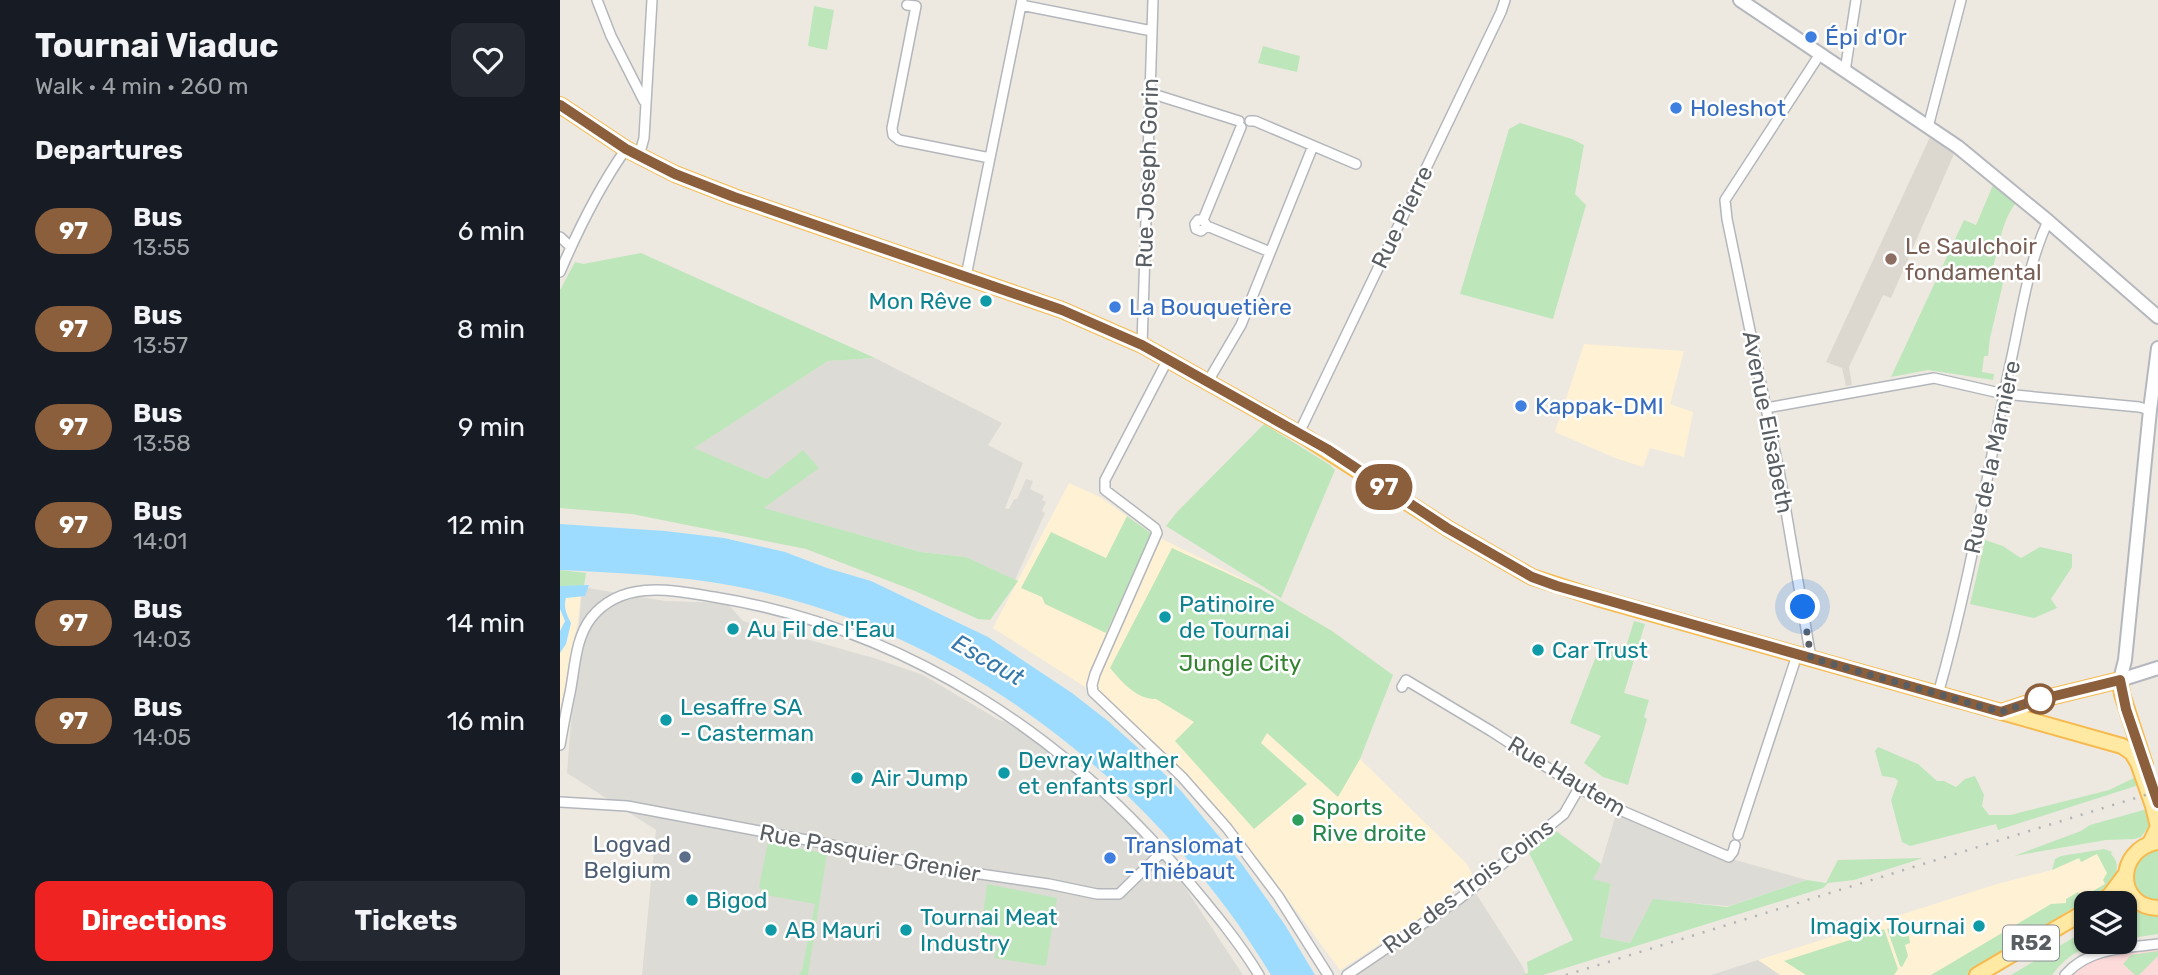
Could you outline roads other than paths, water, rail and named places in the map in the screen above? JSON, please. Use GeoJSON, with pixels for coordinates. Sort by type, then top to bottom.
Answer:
{"type":"FeatureCollection","features":[{"type":"Feature","properties":{"kind":"main road"},"geometry":{"type":"LineString","coordinates":[[560,105],[632,153],[675,174],[734,197],[1062,310],[1142,345],[1299,433],[1447,528],[1532,577],[1597,598],[2122,746],[2132,753],[2138,763],[2158,827],[2154,843],[2133,854],[2125,875],[2113,891]]}},
{"type":"Feature","properties":{"kind":"main road"},"geometry":{"type":"LineString","coordinates":[[2001,712],[2026,703],[2120,680],[2122,694],[2158,803]]}},
{"type":"Feature","properties":{"kind":"main road"},"geometry":{"type":"LineString","coordinates":[[2122,746],[2136,737]]}},
{"type":"Feature","properties":{"kind":"main road"},"geometry":{"type":"LineString","coordinates":[[2125,875],[2129,890],[2138,902],[2144,906],[2158,908]]}},
{"type":"Feature","properties":{"kind":"main road","name":"R52"},"geometry":{"type":"LineString","coordinates":[[1977,975],[2074,918]]}},
{"type":"Feature","properties":{"kind":"main road","name":"R52"},"geometry":{"type":"LineString","coordinates":[[1994,975],[2074,926]]}},
{"type":"Feature","properties":{"kind":"street"},"geometry":{"type":"LineString","coordinates":[[597,0],[611,36],[645,103]]}},
{"type":"Feature","properties":{"kind":"street"},"geometry":{"type":"LineString","coordinates":[[560,272],[570,247],[613,167],[632,153],[644,138],[652,0]]}},
{"type":"Feature","properties":{"kind":"street","name":"Rue Joseph Gorin"},"geometry":{"type":"LineString","coordinates":[[1142,345],[1153,0]]}},
{"type":"Feature","properties":{"kind":"street","name":"Rue Pierre"},"geometry":{"type":"LineString","coordinates":[[1299,433],[1505,0]]}},
{"type":"Feature","properties":{"kind":"street"},"geometry":{"type":"LineString","coordinates":[[1740,0],[1979,163],[2158,317]]}},
{"type":"Feature","properties":{"kind":"street"},"geometry":{"type":"LineString","coordinates":[[1845,71],[1856,0]]}},
{"type":"Feature","properties":{"kind":"street"},"geometry":{"type":"LineString","coordinates":[[1928,127],[1961,0]]}},
{"type":"Feature","properties":{"kind":"street"},"geometry":{"type":"LineString","coordinates":[[966,275],[1021,3],[1152,31]]}},
{"type":"Feature","properties":{"kind":"street"},"geometry":{"type":"LineString","coordinates":[[906,5],[916,6],[892,128],[893,135],[899,140],[990,158]]}},
{"type":"Feature","properties":{"kind":"street","name":"Avenue Elisabeth"},"geometry":{"type":"LineString","coordinates":[[1804,656],[1780,476],[1727,219],[1726,200],[1731,188],[1820,54]]}},
{"type":"Feature","properties":{"kind":"street"},"geometry":{"type":"LineString","coordinates":[[1150,93],[1247,127],[1250,121],[1255,121],[1356,164]]}},
{"type":"Feature","properties":{"kind":"street"},"geometry":{"type":"LineString","coordinates":[[1240,124],[1205,223],[1270,252]]}},
{"type":"Feature","properties":{"kind":"street"},"geometry":{"type":"LineString","coordinates":[[1207,383],[1241,325],[1313,146]]}},
{"type":"Feature","properties":{"kind":"street","name":"Rue de la Marnière"},"geometry":{"type":"LineString","coordinates":[[1938,694],[1976,537],[2036,246],[2048,221]]}},
{"type":"Feature","properties":{"kind":"street"},"geometry":{"type":"LineString","coordinates":[[560,237],[570,247]]}},
{"type":"Feature","properties":{"kind":"street"},"geometry":{"type":"LineString","coordinates":[[2120,680],[2125,660],[2158,348]]}},
{"type":"Feature","properties":{"kind":"street"},"geometry":{"type":"LineString","coordinates":[[1167,361],[1105,480],[1105,490],[1155,528],[1157,533],[1095,674],[1093,692],[1182,777],[1227,828],[1278,896],[1328,975]]}},
{"type":"Feature","properties":{"kind":"street"},"geometry":{"type":"LineString","coordinates":[[1766,408],[1934,378],[2004,394],[2150,410]]}},
{"type":"Feature","properties":{"kind":"street"},"geometry":{"type":"LineString","coordinates":[[560,745],[561,728],[581,636],[591,618],[617,596],[650,589],[743,601],[855,635],[954,681],[1048,743],[1100,788],[1163,850],[1223,923],[1259,975]]}},
{"type":"Feature","properties":{"kind":"street","name":"Rue Hautem"},"geometry":{"type":"LineString","coordinates":[[1402,687],[1406,680],[1416,685],[1579,789],[1633,816],[1729,857],[1804,656]]}},
{"type":"Feature","properties":{"kind":"street"},"geometry":{"type":"LineString","coordinates":[[2120,680],[2158,668]]}},
{"type":"Feature","properties":{"kind":"street"},"geometry":{"type":"LineString","coordinates":[[2026,703],[2023,708],[2028,719]]}},
{"type":"Feature","properties":{"kind":"street","name":"Rue des Trois Coins"},"geometry":{"type":"LineString","coordinates":[[1347,975],[1459,899],[1564,814],[1579,789]]}},
{"type":"Feature","properties":{"kind":"street","name":"Rue Pasquier Grenier"},"geometry":{"type":"LineString","coordinates":[[560,802],[626,806],[939,868],[1097,894],[1119,894],[1163,850]]}},
{"type":"Feature","properties":{"kind":"street"},"geometry":{"type":"LineString","coordinates":[[2065,975],[2080,961],[2093,955],[2158,943]]}},
{"type":"Feature","properties":{"kind":"water","name":"Escaut"},"geometry":{"type":"Polygon","coordinates":[[[560,524],[724,538],[785,552],[871,581],[988,637],[1072,693],[1108,721],[1182,792],[1242,864],[1285,925],[1315,975],[1271,975],[1227,909],[1180,850],[1127,796],[1071,746],[1010,701],[946,662],[878,630],[807,604],[734,586],[669,577],[560,570],[560,524]]]}},
{"type":"Feature","properties":{"kind":"water"},"geometry":{"type":"Polygon","coordinates":[[[589,585],[585,596],[566,598],[565,608],[571,623],[566,644],[560,653],[560,631],[565,621],[560,609],[560,586],[589,585]]]}},
{"type":"Feature","properties":{"kind":"railway"},"geometry":{"type":"LineString","coordinates":[[1566,975],[2158,791]]}},
{"type":"Feature","properties":{"kind":"place","name":"Épi d'Or"},"geometry":{"type":"Point","coordinates":[1811,37]}},
{"type":"Feature","properties":{"kind":"place","name":"Holeshot"},"geometry":{"type":"Point","coordinates":[1676,108]}},
{"type":"Feature","properties":{"kind":"place","name":"Le Saulchoir fondamental"},"geometry":{"type":"Point","coordinates":[1891,259]}},
{"type":"Feature","properties":{"kind":"place","name":"Mon Rêve"},"geometry":{"type":"Point","coordinates":[986,301]}},
{"type":"Feature","properties":{"kind":"place","name":"La Bouquetière"},"geometry":{"type":"Point","coordinates":[1115,307]}},
{"type":"Feature","properties":{"kind":"place","name":"Kappak-DMI"},"geometry":{"type":"Point","coordinates":[1521,406]}},
{"type":"Feature","properties":{"kind":"place","name":"Patinoire de Tournai"},"geometry":{"type":"Point","coordinates":[1165,617]}},
{"type":"Feature","properties":{"kind":"place","name":"Au Fil de l'Eau"},"geometry":{"type":"Point","coordinates":[733,629]}},
{"type":"Feature","properties":{"kind":"place","name":"Car Trust"},"geometry":{"type":"Point","coordinates":[1538,650]}},
{"type":"Feature","properties":{"kind":"place","name":"Lesaffre SA - Casterman"},"geometry":{"type":"Point","coordinates":[666,720]}},
{"type":"Feature","properties":{"kind":"place","name":"Devray Walther et enfants sprl"},"geometry":{"type":"Point","coordinates":[1004,773]}},
{"type":"Feature","properties":{"kind":"place","name":"Air Jump"},"geometry":{"type":"Point","coordinates":[857,778]}},
{"type":"Feature","properties":{"kind":"place","name":"Sports Rive droite"},"geometry":{"type":"Point","coordinates":[1298,820]}},
{"type":"Feature","properties":{"kind":"place","name":"Logvad Belgium"},"geometry":{"type":"Point","coordinates":[685,857]}},
{"type":"Feature","properties":{"kind":"place","name":"Translomat - Thiébaut"},"geometry":{"type":"Point","coordinates":[1110,858]}},
{"type":"Feature","properties":{"kind":"place","name":"Bigod"},"geometry":{"type":"Point","coordinates":[692,900]}},
{"type":"Feature","properties":{"kind":"place","name":"Imagix Tournai"},"geometry":{"type":"Point","coordinates":[1979,926]}},
{"type":"Feature","properties":{"kind":"place","name":"AB Mauri"},"geometry":{"type":"Point","coordinates":[771,930]}},
{"type":"Feature","properties":{"kind":"place","name":"Tournai Meat Industry"},"geometry":{"type":"Point","coordinates":[906,930]}},
{"type":"Feature","properties":{"kind":"park label","name":"Jungle City"},"geometry":{"type":"Point","coordinates":[1240,663]}}]}
